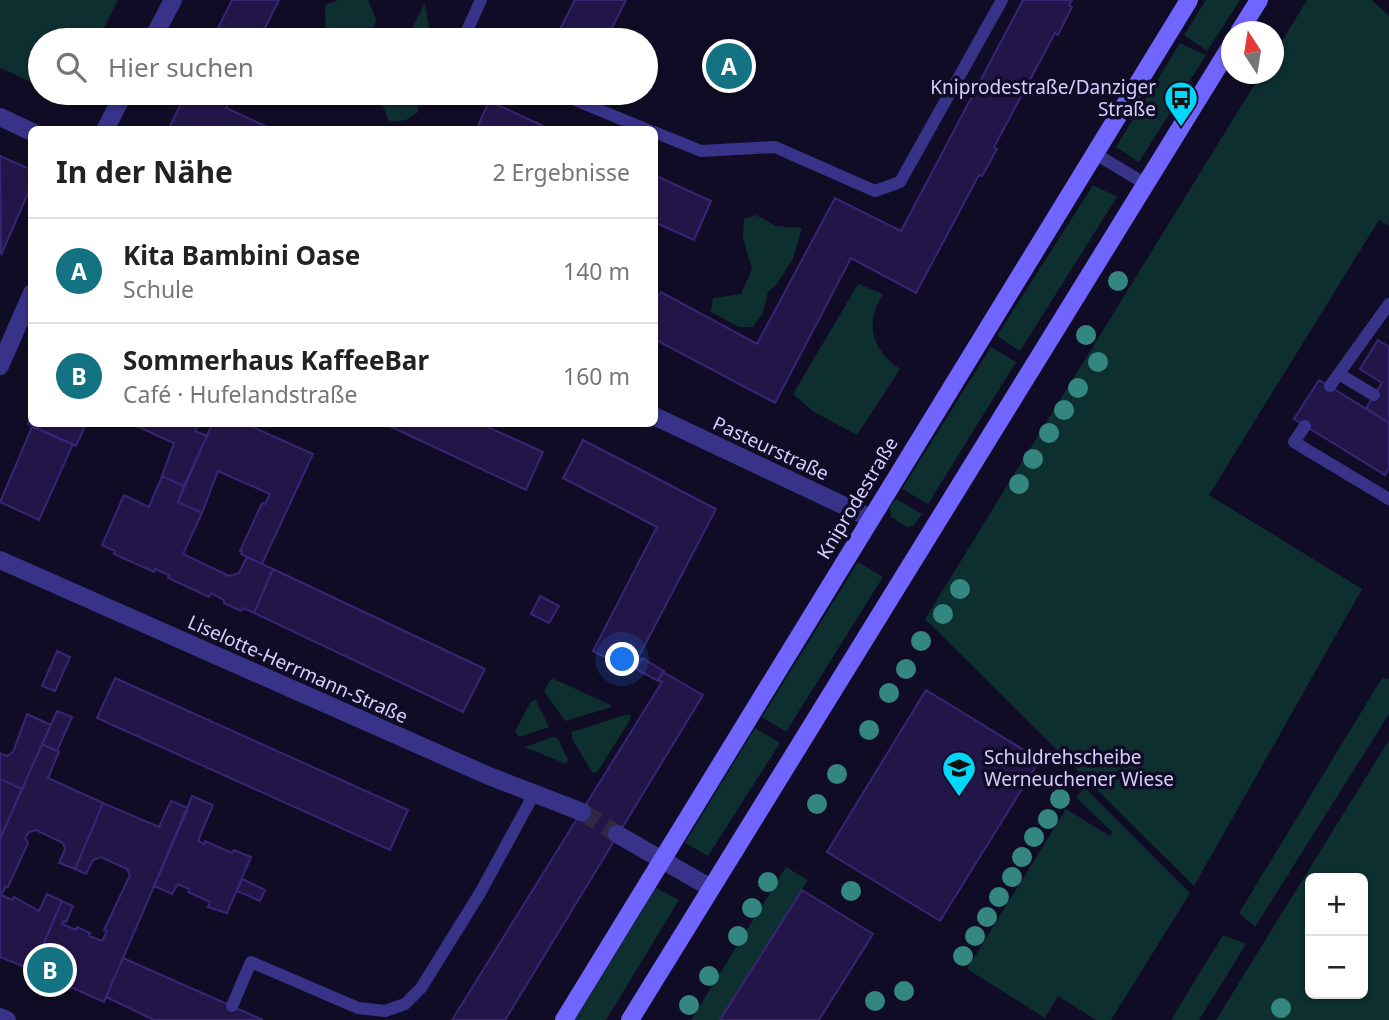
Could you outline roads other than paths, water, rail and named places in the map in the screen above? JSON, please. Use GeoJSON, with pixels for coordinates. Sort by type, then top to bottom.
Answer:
{"type":"FeatureCollection","features":[{"type":"Feature","properties":{"kind":"street"},"geometry":{"type":"LineString","coordinates":[[158,28],[173,0]]}},
{"type":"Feature","properties":{"kind":"street","name":"Kniprodestraße"},"geometry":{"type":"LineString","coordinates":[[564,1020],[1189,0]]}},
{"type":"Feature","properties":{"kind":"street"},"geometry":{"type":"LineString","coordinates":[[1247,21],[1259,0]]}},
{"type":"Feature","properties":{"kind":"street"},"geometry":{"type":"LineString","coordinates":[[630,1020],[1221,60]]}},
{"type":"Feature","properties":{"kind":"street"},"geometry":{"type":"LineString","coordinates":[[107,126],[118,105]]}},
{"type":"Feature","properties":{"kind":"street"},"geometry":{"type":"LineString","coordinates":[[0,117],[28,130]]}},
{"type":"Feature","properties":{"kind":"street"},"geometry":{"type":"LineString","coordinates":[[0,366],[28,302]]}},
{"type":"Feature","properties":{"kind":"street","name":"Pasteurstraße"},"geometry":{"type":"LineString","coordinates":[[658,418],[870,518]]}},
{"type":"Feature","properties":{"kind":"street","name":"Liselotte-Herrmann-Straße"},"geometry":{"type":"LineString","coordinates":[[0,560],[534,794],[582,812]]}},
{"type":"Feature","properties":{"kind":"street"},"geometry":{"type":"LineString","coordinates":[[617,834],[711,888]]}},
{"type":"Feature","properties":{"kind":"street"},"geometry":{"type":"LineString","coordinates":[[0,1017],[7,1020]]}},
{"type":"Feature","properties":{"kind":"lane"},"geometry":{"type":"LineString","coordinates":[[468,28],[481,0]]}},
{"type":"Feature","properties":{"kind":"lane"},"geometry":{"type":"LineString","coordinates":[[658,134],[701,151],[775,147],[875,191],[900,182],[1002,0]]}},
{"type":"Feature","properties":{"kind":"lane"},"geometry":{"type":"LineString","coordinates":[[587,105],[638,126]]}},
{"type":"Feature","properties":{"kind":"lane"},"geometry":{"type":"LineString","coordinates":[[1094,153],[1144,183]]}},
{"type":"Feature","properties":{"kind":"lane"},"geometry":{"type":"LineString","coordinates":[[1330,386],[1389,304]]}},
{"type":"Feature","properties":{"kind":"lane"},"geometry":{"type":"LineString","coordinates":[[1339,374],[1374,395]]}},
{"type":"Feature","properties":{"kind":"lane"},"geometry":{"type":"LineString","coordinates":[[1305,426],[1294,442],[1389,499]]}},
{"type":"Feature","properties":{"kind":"lane"},"geometry":{"type":"LineString","coordinates":[[232,1006],[251,962],[358,1008],[385,1011],[405,1004],[421,988],[480,893],[534,794]]}},
{"type":"Feature","properties":{"kind":"tunnel"},"geometry":{"type":"LineString","coordinates":[[582,812],[617,834]]}},
{"type":"Feature","properties":{"kind":"place","name":"Kita Bambini Oase"},"geometry":{"type":"Point","coordinates":[729,66]}},
{"type":"Feature","properties":{"kind":"place","name":"Kniprodestraße/Danziger Straße"},"geometry":{"type":"Point","coordinates":[1181,128]}},
{"type":"Feature","properties":{"kind":"place","name":"Schuldrehscheibe Werneuchener Wiese"},"geometry":{"type":"Point","coordinates":[959,798]}},
{"type":"Feature","properties":{"kind":"place","name":"Sommerhaus KaffeeBar"},"geometry":{"type":"Point","coordinates":[50,970]}}]}
